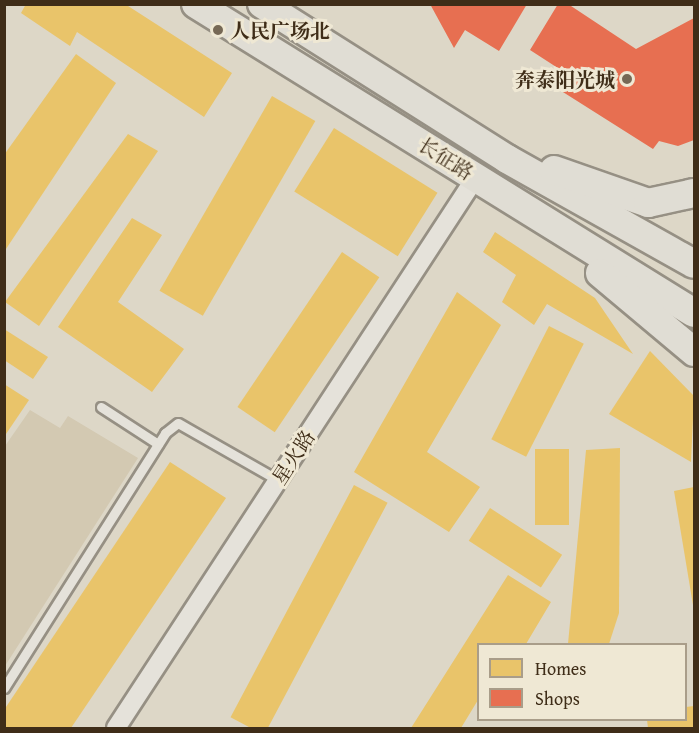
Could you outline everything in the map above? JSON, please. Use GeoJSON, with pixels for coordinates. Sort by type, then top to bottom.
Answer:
{"type":"FeatureCollection","features":[{"type":"Feature","properties":{"kind":"main road","name":"长征路"},"geometry":{"type":"LineString","coordinates":[[196,4],[694,313]]}},
{"type":"Feature","properties":{"kind":"main road","name":"长征路"},"geometry":{"type":"LineString","coordinates":[[261,4],[507,159],[694,264]]}},
{"type":"Feature","properties":{"kind":"main road"},"geometry":{"type":"LineString","coordinates":[[381,118],[409,147],[618,286],[694,352]]}},
{"type":"Feature","properties":{"kind":"main road"},"geometry":{"type":"LineString","coordinates":[[507,159],[648,202],[694,193]]}},
{"type":"Feature","properties":{"kind":"street","name":"星火路"},"geometry":{"type":"LineString","coordinates":[[116,729],[470,186]]}},
{"type":"Feature","properties":{"kind":"lane"},"geometry":{"type":"LineString","coordinates":[[101,407],[158,444]]}},
{"type":"Feature","properties":{"kind":"lane"},"geometry":{"type":"LineString","coordinates":[[4,688],[158,444],[178,423],[278,480]]}},
{"type":"Feature","properties":{"kind":"shaded area"},"geometry":{"type":"Polygon","coordinates":[[[30,410],[60,428],[68,416],[138,458],[5,666],[5,446],[30,410]]]}},
{"type":"Feature","properties":{"kind":"building: Homes"},"geometry":{"type":"Polygon","coordinates":[[[26,4],[125,4],[232,73],[204,117],[77,32],[70,46],[21,13],[26,4]]]}},
{"type":"Feature","properties":{"kind":"building: Homes"},"geometry":{"type":"Polygon","coordinates":[[[76,54],[116,83],[4,252],[4,155],[76,54]]]}},
{"type":"Feature","properties":{"kind":"building: Homes"},"geometry":{"type":"Polygon","coordinates":[[[272,96],[315,121],[203,316],[160,291],[272,96]]]}},
{"type":"Feature","properties":{"kind":"building: Homes"},"geometry":{"type":"Polygon","coordinates":[[[334,128],[437,193],[398,256],[294,192],[334,128]]]}},
{"type":"Feature","properties":{"kind":"building: Homes"},"geometry":{"type":"Polygon","coordinates":[[[128,134],[158,151],[39,326],[5,302],[128,134]]]}},
{"type":"Feature","properties":{"kind":"building: Homes"},"geometry":{"type":"Polygon","coordinates":[[[132,218],[162,235],[118,302],[184,349],[152,392],[58,327],[132,218]]]}},
{"type":"Feature","properties":{"kind":"building: Homes"},"geometry":{"type":"Polygon","coordinates":[[[495,232],[595,298],[633,354],[547,304],[534,325],[502,302],[516,275],[483,252],[495,232]]]}},
{"type":"Feature","properties":{"kind":"building: Homes"},"geometry":{"type":"Polygon","coordinates":[[[342,252],[379,277],[275,432],[237,407],[342,252]]]}},
{"type":"Feature","properties":{"kind":"building: Homes"},"geometry":{"type":"Polygon","coordinates":[[[457,292],[501,325],[427,452],[480,487],[449,532],[354,472],[457,292]]]}},
{"type":"Feature","properties":{"kind":"building: Homes"},"geometry":{"type":"Polygon","coordinates":[[[549,326],[584,344],[526,457],[491,439],[549,326]]]}},
{"type":"Feature","properties":{"kind":"building: Homes"},"geometry":{"type":"Polygon","coordinates":[[[4,329],[48,357],[33,379],[4,360],[4,329]]]}},
{"type":"Feature","properties":{"kind":"building: Homes"},"geometry":{"type":"Polygon","coordinates":[[[650,351],[694,396],[691,462],[609,414],[650,351]]]}},
{"type":"Feature","properties":{"kind":"building: Homes"},"geometry":{"type":"Polygon","coordinates":[[[4,384],[29,400],[4,437],[4,384]]]}},
{"type":"Feature","properties":{"kind":"building: Homes"},"geometry":{"type":"Polygon","coordinates":[[[620,448],[619,613],[609,643],[568,643],[586,450],[620,448]]]}},
{"type":"Feature","properties":{"kind":"building: Homes"},"geometry":{"type":"Polygon","coordinates":[[[535,449],[569,449],[569,525],[535,525],[535,449]]]}},
{"type":"Feature","properties":{"kind":"building: Homes"},"geometry":{"type":"Polygon","coordinates":[[[170,462],[226,498],[71,728],[4,728],[4,710],[170,462]]]}},
{"type":"Feature","properties":{"kind":"building: Homes"},"geometry":{"type":"Polygon","coordinates":[[[354,485],[388,503],[268,728],[251,728],[231,717],[354,485]]]}},
{"type":"Feature","properties":{"kind":"building: Homes"},"geometry":{"type":"Polygon","coordinates":[[[694,487],[694,605],[693,605],[674,491],[694,487]]]}},
{"type":"Feature","properties":{"kind":"building: Homes"},"geometry":{"type":"Polygon","coordinates":[[[490,508],[562,555],[541,588],[469,541],[490,508]]]}},
{"type":"Feature","properties":{"kind":"building: Homes"},"geometry":{"type":"Polygon","coordinates":[[[508,575],[551,602],[527,643],[477,643],[477,702],[461,728],[411,728],[508,575]]]}},
{"type":"Feature","properties":{"kind":"building: Homes"},"geometry":{"type":"Polygon","coordinates":[[[694,706],[694,728],[648,728],[647,721],[687,721],[687,707],[694,706]]]}},
{"type":"Feature","properties":{"kind":"building: Shops"},"geometry":{"type":"Polygon","coordinates":[[[430,4],[527,4],[499,51],[465,30],[454,48],[430,4]]]}},
{"type":"Feature","properties":{"kind":"building: Shops","name":"奔泰阳光城"},"geometry":{"type":"Polygon","coordinates":[[[558,4],[568,4],[636,49],[694,18],[694,140],[678,146],[659,141],[653,149],[555,87],[564,72],[530,50],[558,4]]]}},
{"type":"Feature","properties":{"kind":"place","name":"人民广场北"},"geometry":{"type":"Point","coordinates":[218,30]}},
{"type":"Feature","properties":{"kind":"place","name":"奔泰阳光城"},"geometry":{"type":"Point","coordinates":[627,79]}}]}
